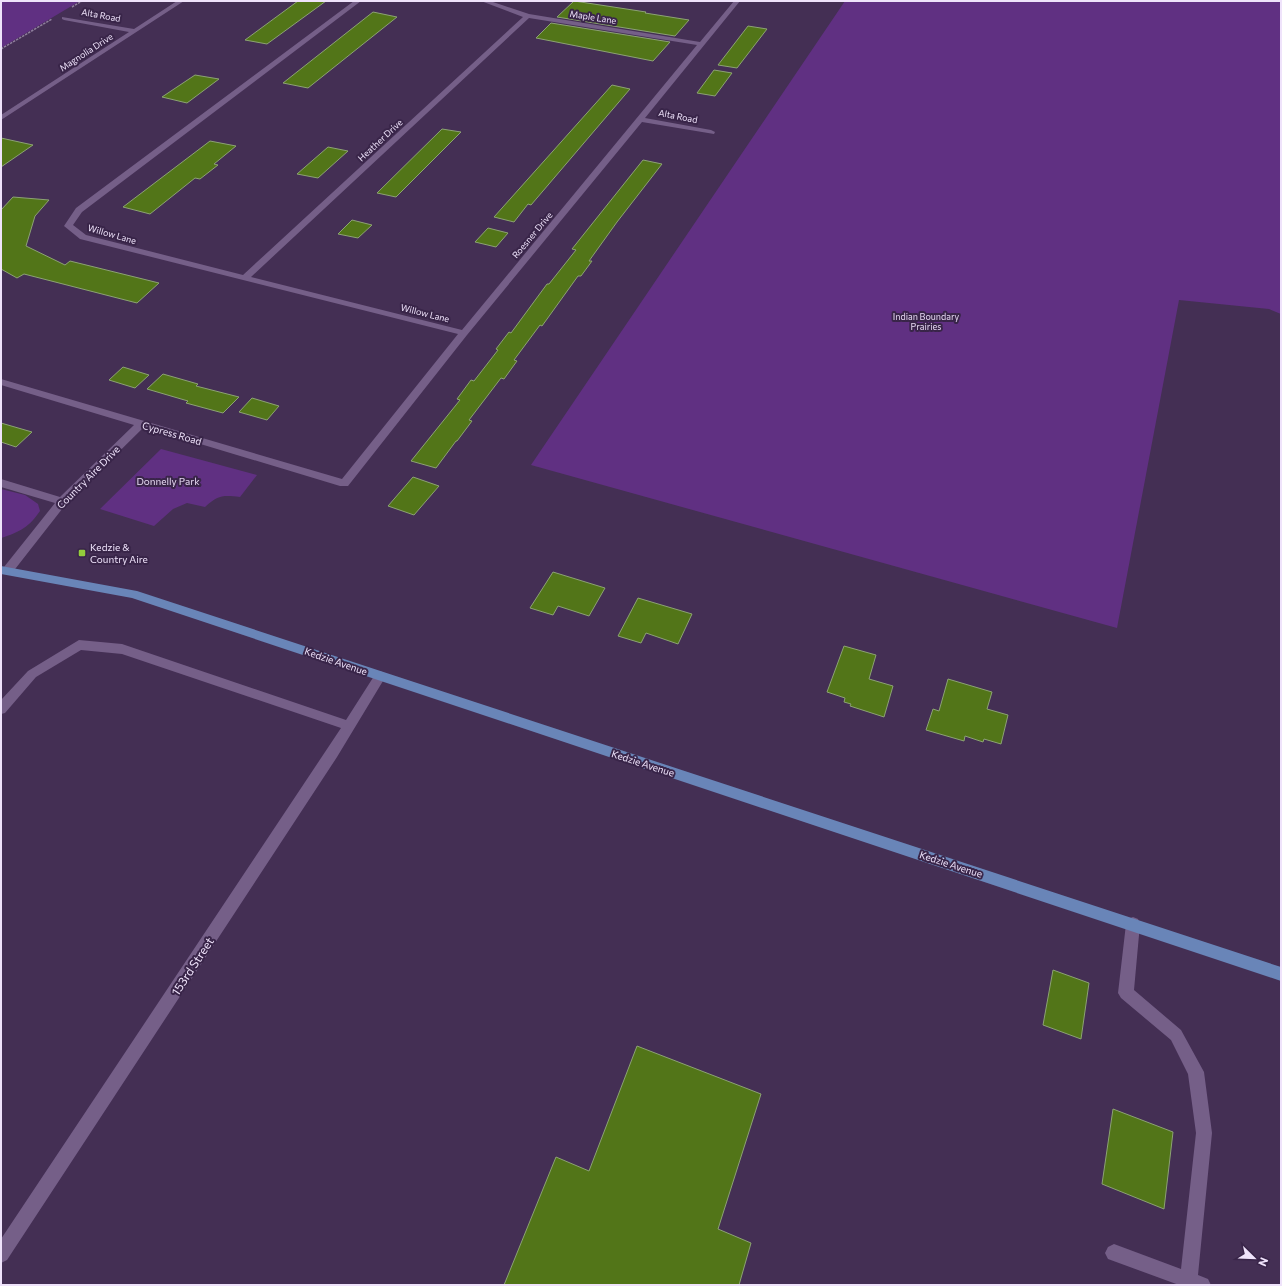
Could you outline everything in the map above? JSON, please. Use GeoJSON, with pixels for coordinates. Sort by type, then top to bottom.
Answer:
{"type":"FeatureCollection","features":[{"type":"Feature","properties":{"kind":"main road","name":"Kedzie Avenue"},"geometry":{"type":"LineString","coordinates":[[4,570],[133,594],[1281,974]]}},
{"type":"Feature","properties":{"kind":"street","name":"Magnolia Drive"},"geometry":{"type":"LineString","coordinates":[[1,118],[181,1]]}},
{"type":"Feature","properties":{"kind":"street","name":"Willow Lane"},"geometry":{"type":"LineString","coordinates":[[358,1],[79,210],[68,226],[84,237],[464,333]]}},
{"type":"Feature","properties":{"kind":"street","name":"Maple Lane"},"geometry":{"type":"LineString","coordinates":[[484,1],[528,16],[702,44]]}},
{"type":"Feature","properties":{"kind":"street","name":"Roesner Drive"},"geometry":{"type":"LineString","coordinates":[[344,483],[464,333],[737,1]]}},
{"type":"Feature","properties":{"kind":"street","name":"Heather Drive"},"geometry":{"type":"LineString","coordinates":[[245,278],[528,16]]}},
{"type":"Feature","properties":{"kind":"street","name":"Alta Road"},"geometry":{"type":"LineString","coordinates":[[64,18],[134,31]]}},
{"type":"Feature","properties":{"kind":"street","name":"Alta Road"},"geometry":{"type":"LineString","coordinates":[[640,119],[711,132]]}},
{"type":"Feature","properties":{"kind":"street","name":"Cypress Road"},"geometry":{"type":"LineString","coordinates":[[1,382],[344,483]]}},
{"type":"Feature","properties":{"kind":"street","name":"Country Aire Drive"},"geometry":{"type":"LineString","coordinates":[[4,570],[62,501],[141,424]]}},
{"type":"Feature","properties":{"kind":"street"},"geometry":{"type":"LineString","coordinates":[[1,484],[62,501]]}},
{"type":"Feature","properties":{"kind":"street"},"geometry":{"type":"LineString","coordinates":[[1,709],[32,674],[79,645],[122,649],[349,726]]}},
{"type":"Feature","properties":{"kind":"street","name":"153rd Street"},"geometry":{"type":"LineString","coordinates":[[1,1254],[349,726],[380,676]]}},
{"type":"Feature","properties":{"kind":"street"},"geometry":{"type":"LineString","coordinates":[[1114,1253],[1195,1283],[1204,1133],[1196,1072],[1176,1035],[1126,993],[1133,924]]}},
{"type":"Feature","properties":{"kind":"path"},"geometry":{"type":"LineString","coordinates":[[68,9],[82,1]]}},
{"type":"Feature","properties":{"kind":"path"},"geometry":{"type":"LineString","coordinates":[[1,49],[55,17]]}},
{"type":"Feature","properties":{"kind":"green space"},"geometry":{"type":"Polygon","coordinates":[[[1,1],[80,1],[1,48],[1,1]]]}},
{"type":"Feature","properties":{"kind":"green space","name":"Indian Boundary Prairies"},"geometry":{"type":"Polygon","coordinates":[[[845,1],[1281,1],[1281,314],[1269,309],[1179,300],[1117,628],[531,465],[845,1]]]}},
{"type":"Feature","properties":{"kind":"green space","name":"Donnelly Park"},"geometry":{"type":"Polygon","coordinates":[[[161,449],[257,475],[240,497],[229,496],[217,498],[205,507],[187,503],[173,509],[154,526],[100,509],[161,449]]]}},
{"type":"Feature","properties":{"kind":"green space"},"geometry":{"type":"Polygon","coordinates":[[[1,489],[25,495],[38,504],[40,511],[24,528],[14,534],[1,538],[1,489]]]}},
{"type":"Feature","properties":{"kind":"building"},"geometry":{"type":"Polygon","coordinates":[[[298,1],[326,1],[267,44],[245,40],[298,1]]]}},
{"type":"Feature","properties":{"kind":"building"},"geometry":{"type":"Polygon","coordinates":[[[574,1],[689,20],[675,36],[557,17],[574,1]]]}},
{"type":"Feature","properties":{"kind":"building"},"geometry":{"type":"Polygon","coordinates":[[[373,12],[397,17],[308,88],[283,83],[373,12]]]}},
{"type":"Feature","properties":{"kind":"building"},"geometry":{"type":"Polygon","coordinates":[[[551,23],[670,42],[653,61],[536,38],[551,23]]]}},
{"type":"Feature","properties":{"kind":"building"},"geometry":{"type":"Polygon","coordinates":[[[748,26],[767,29],[737,68],[718,65],[748,26]]]}},
{"type":"Feature","properties":{"kind":"building"},"geometry":{"type":"Polygon","coordinates":[[[714,70],[732,73],[715,96],[697,93],[714,70]]]}},
{"type":"Feature","properties":{"kind":"building"},"geometry":{"type":"Polygon","coordinates":[[[195,75],[219,79],[187,103],[162,97],[195,75]]]}},
{"type":"Feature","properties":{"kind":"building"},"geometry":{"type":"Polygon","coordinates":[[[612,85],[630,89],[531,205],[528,204],[514,222],[494,217],[612,85]]]}},
{"type":"Feature","properties":{"kind":"building"},"geometry":{"type":"Polygon","coordinates":[[[442,129],[461,132],[396,197],[377,193],[442,129]]]}},
{"type":"Feature","properties":{"kind":"building"},"geometry":{"type":"Polygon","coordinates":[[[1,138],[33,145],[1,167],[1,138]]]}},
{"type":"Feature","properties":{"kind":"building"},"geometry":{"type":"Polygon","coordinates":[[[210,141],[236,146],[214,164],[218,165],[200,179],[195,178],[150,214],[123,207],[210,141]]]}},
{"type":"Feature","properties":{"kind":"building"},"geometry":{"type":"Polygon","coordinates":[[[328,147],[348,151],[318,178],[297,174],[328,147]]]}},
{"type":"Feature","properties":{"kind":"building"},"geometry":{"type":"Polygon","coordinates":[[[643,160],[662,164],[617,222],[589,261],[592,261],[581,276],[578,276],[542,326],[540,325],[514,360],[517,361],[504,379],[501,378],[469,420],[472,421],[457,441],[436,468],[411,461],[460,400],[457,399],[471,380],[474,381],[498,350],[496,349],[509,332],[511,333],[547,284],[549,284],[576,250],[572,249],[643,160]]]}},
{"type":"Feature","properties":{"kind":"building"},"geometry":{"type":"Polygon","coordinates":[[[13,197],[49,200],[35,216],[26,246],[65,265],[70,261],[159,283],[137,303],[24,274],[17,278],[1,269],[1,210],[13,197]]]}},
{"type":"Feature","properties":{"kind":"building"},"geometry":{"type":"Polygon","coordinates":[[[352,220],[372,225],[358,238],[338,234],[352,220]]]}},
{"type":"Feature","properties":{"kind":"building"},"geometry":{"type":"Polygon","coordinates":[[[488,228],[508,233],[496,247],[475,242],[488,228]]]}},
{"type":"Feature","properties":{"kind":"building"},"geometry":{"type":"Polygon","coordinates":[[[123,367],[149,375],[135,388],[109,380],[123,367]]]}},
{"type":"Feature","properties":{"kind":"building"},"geometry":{"type":"Polygon","coordinates":[[[163,374],[198,384],[196,386],[239,397],[223,413],[186,403],[188,401],[147,389],[163,374]]]}},
{"type":"Feature","properties":{"kind":"building"},"geometry":{"type":"Polygon","coordinates":[[[252,398],[279,406],[267,420],[239,412],[252,398]]]}},
{"type":"Feature","properties":{"kind":"building"},"geometry":{"type":"Polygon","coordinates":[[[1,423],[32,432],[16,447],[1,442],[1,423]]]}},
{"type":"Feature","properties":{"kind":"building"},"geometry":{"type":"Polygon","coordinates":[[[413,477],[439,486],[414,515],[388,506],[413,477]]]}},
{"type":"Feature","properties":{"kind":"building"},"geometry":{"type":"Polygon","coordinates":[[[553,572],[605,588],[589,616],[558,606],[553,615],[530,608],[553,572]]]}},
{"type":"Feature","properties":{"kind":"building"},"geometry":{"type":"Polygon","coordinates":[[[638,598],[692,614],[678,644],[646,633],[641,643],[618,636],[638,598]]]}},
{"type":"Feature","properties":{"kind":"building"},"geometry":{"type":"Polygon","coordinates":[[[844,646],[876,655],[869,679],[893,686],[884,717],[850,706],[851,704],[844,702],[845,698],[827,692],[844,646]]]}},
{"type":"Feature","properties":{"kind":"building"},"geometry":{"type":"Polygon","coordinates":[[[948,679],[992,692],[987,709],[1008,715],[1001,744],[984,739],[983,742],[965,736],[964,741],[926,730],[933,709],[939,711],[948,679]]]}},
{"type":"Feature","properties":{"kind":"building"},"geometry":{"type":"Polygon","coordinates":[[[1053,970],[1089,983],[1081,1039],[1043,1025],[1053,970]]]}},
{"type":"Feature","properties":{"kind":"building"},"geometry":{"type":"Polygon","coordinates":[[[637,1046],[761,1094],[718,1229],[751,1243],[739,1285],[504,1285],[556,1157],[589,1171],[637,1046]]]}},
{"type":"Feature","properties":{"kind":"building"},"geometry":{"type":"Polygon","coordinates":[[[1113,1109],[1173,1132],[1164,1209],[1102,1184],[1113,1109]]]}},
{"type":"Feature","properties":{"kind":"place","name":"Kedzie & Country Aire"},"geometry":{"type":"Point","coordinates":[82,553]}}]}
